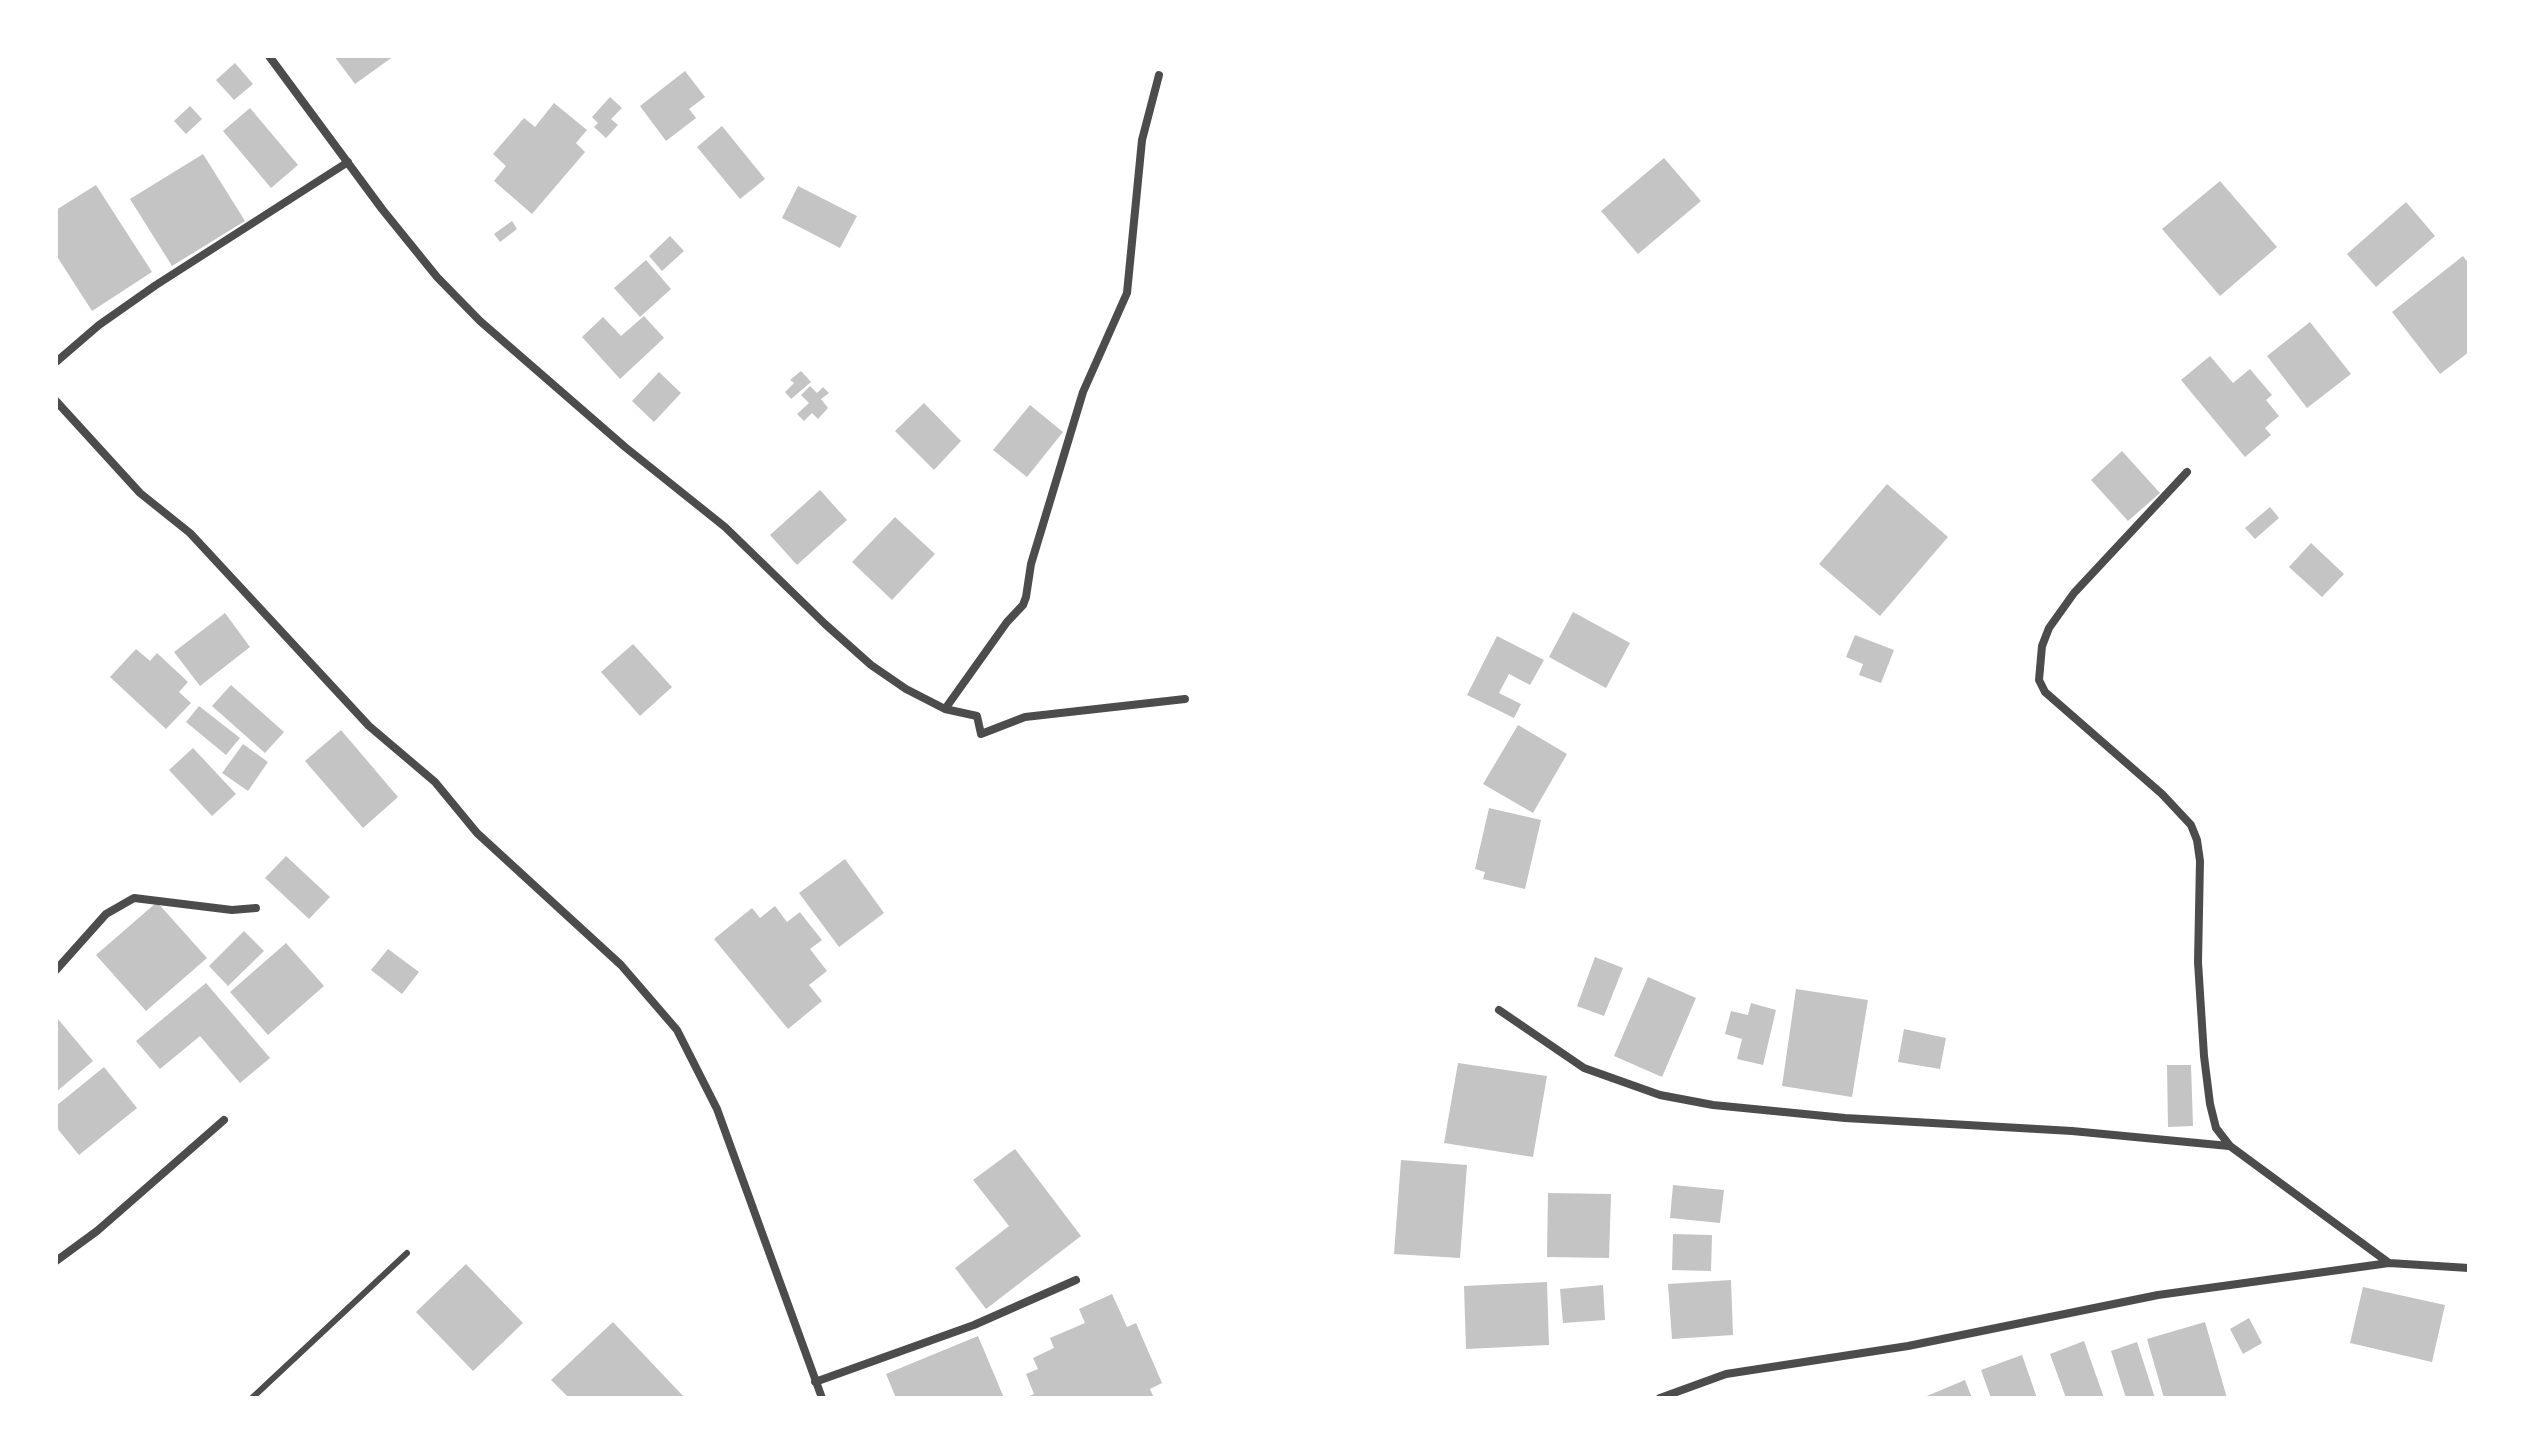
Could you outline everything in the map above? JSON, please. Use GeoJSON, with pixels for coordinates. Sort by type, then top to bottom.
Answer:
{"type":"FeatureCollection","features":[{"type":"Feature","properties":{"kind":"street"},"geometry":{"type":"LineString","coordinates":[[269,56],[382,209],[437,277],[501,342],[725,527],[871,665],[906,689],[945,709],[977,716],[981,734],[1025,717],[1185,699]]}},
{"type":"Feature","properties":{"kind":"street"},"geometry":{"type":"LineString","coordinates":[[945,709],[1026,597],[1031,564],[1083,392],[1127,293],[1142,140],[1159,75]]}},
{"type":"Feature","properties":{"kind":"street"},"geometry":{"type":"LineString","coordinates":[[56,362],[99,325],[156,285],[348,162]]}},
{"type":"Feature","properties":{"kind":"street"},"geometry":{"type":"LineString","coordinates":[[56,401],[140,493],[190,533],[369,726],[435,782],[477,833],[621,965],[677,1030],[717,1109],[822,1398]]}},
{"type":"Feature","properties":{"kind":"street"},"geometry":{"type":"LineString","coordinates":[[2187,472],[2074,593],[2049,628],[2042,646],[2039,680],[2045,692],[2162,794],[2194,832],[2200,861],[2198,962],[2204,1056],[2216,1128],[2230,1146],[2389,1263]]}},
{"type":"Feature","properties":{"kind":"street"},"geometry":{"type":"LineString","coordinates":[[56,970],[106,914],[134,898],[232,910],[256,908]]}},
{"type":"Feature","properties":{"kind":"street"},"geometry":{"type":"LineString","coordinates":[[1499,1010],[1584,1068],[1660,1095],[1713,1105],[1845,1118],[2072,1131],[2230,1146]]}},
{"type":"Feature","properties":{"kind":"street"},"geometry":{"type":"LineString","coordinates":[[56,1261],[97,1231],[224,1120]]}},
{"type":"Feature","properties":{"kind":"street"},"geometry":{"type":"LineString","coordinates":[[1660,1398],[1726,1374],[1908,1346],[2158,1295],[2389,1263],[2469,1268]]}},
{"type":"Feature","properties":{"kind":"street"},"geometry":{"type":"LineString","coordinates":[[815,1382],[974,1325],[1076,1280]]}},
{"type":"Feature","properties":{"kind":"lane"},"geometry":{"type":"LineString","coordinates":[[252,1398],[407,1253]]}},
{"type":"Feature","properties":{"kind":"building"},"geometry":{"type":"Polygon","coordinates":[[[334,56],[394,56],[355,84],[334,56]]]}},
{"type":"Feature","properties":{"kind":"building"},"geometry":{"type":"Polygon","coordinates":[[[235,63],[253,84],[234,100],[216,80],[235,63]]]}},
{"type":"Feature","properties":{"kind":"building"},"geometry":{"type":"Polygon","coordinates":[[[685,71],[705,97],[689,109],[696,118],[666,141],[640,106],[685,71]]]}},
{"type":"Feature","properties":{"kind":"building"},"geometry":{"type":"Polygon","coordinates":[[[610,97],[622,108],[611,119],[618,125],[606,138],[594,127],[598,123],[592,117],[610,97]]]}},
{"type":"Feature","properties":{"kind":"building"},"geometry":{"type":"Polygon","coordinates":[[[554,103],[587,130],[576,143],[585,152],[532,214],[494,181],[506,166],[493,154],[524,118],[535,127],[554,103]]]}},
{"type":"Feature","properties":{"kind":"building"},"geometry":{"type":"Polygon","coordinates":[[[190,106],[202,119],[186,134],[174,121],[190,106]]]}},
{"type":"Feature","properties":{"kind":"building"},"geometry":{"type":"Polygon","coordinates":[[[250,108],[298,165],[271,188],[223,131],[250,108]]]}},
{"type":"Feature","properties":{"kind":"building"},"geometry":{"type":"Polygon","coordinates":[[[722,126],[765,179],[740,199],[697,147],[722,126]]]}},
{"type":"Feature","properties":{"kind":"building"},"geometry":{"type":"Polygon","coordinates":[[[203,154],[245,221],[172,266],[130,199],[203,154]]]}},
{"type":"Feature","properties":{"kind":"building"},"geometry":{"type":"Polygon","coordinates":[[[1664,158],[1701,201],[1638,254],[1601,211],[1664,158]]]}},
{"type":"Feature","properties":{"kind":"building"},"geometry":{"type":"Polygon","coordinates":[[[2220,181],[2277,247],[2220,296],[2162,229],[2220,181]]]}},
{"type":"Feature","properties":{"kind":"building"},"geometry":{"type":"Polygon","coordinates":[[[96,185],[152,272],[92,311],[56,255],[56,210],[96,185]]]}},
{"type":"Feature","properties":{"kind":"building"},"geometry":{"type":"Polygon","coordinates":[[[798,186],[857,216],[840,248],[782,218],[798,186]]]}},
{"type":"Feature","properties":{"kind":"building"},"geometry":{"type":"Polygon","coordinates":[[[2406,202],[2435,236],[2376,287],[2347,254],[2406,202]]]}},
{"type":"Feature","properties":{"kind":"building"},"geometry":{"type":"Polygon","coordinates":[[[512,221],[517,229],[500,242],[494,234],[512,221]]]}},
{"type":"Feature","properties":{"kind":"building"},"geometry":{"type":"Polygon","coordinates":[[[670,236],[684,251],[662,271],[649,256],[670,236]]]}},
{"type":"Feature","properties":{"kind":"building"},"geometry":{"type":"Polygon","coordinates":[[[2463,256],[2469,264],[2469,352],[2440,374],[2392,312],[2463,256]]]}},
{"type":"Feature","properties":{"kind":"building"},"geometry":{"type":"Polygon","coordinates":[[[646,260],[671,289],[640,317],[614,288],[646,260]]]}},
{"type":"Feature","properties":{"kind":"building"},"geometry":{"type":"Polygon","coordinates":[[[644,316],[664,338],[620,379],[582,337],[603,317],[621,336],[644,316]]]}},
{"type":"Feature","properties":{"kind":"building"},"geometry":{"type":"Polygon","coordinates":[[[2310,322],[2351,374],[2307,408],[2267,356],[2310,322]]]}},
{"type":"Feature","properties":{"kind":"building"},"geometry":{"type":"Polygon","coordinates":[[[2210,356],[2233,383],[2250,369],[2272,395],[2266,400],[2279,416],[2265,428],[2271,435],[2245,457],[2181,380],[2210,356]]]}},
{"type":"Feature","properties":{"kind":"building"},"geometry":{"type":"Polygon","coordinates":[[[801,371],[811,382],[791,399],[785,392],[794,383],[790,380],[801,371]]]}},
{"type":"Feature","properties":{"kind":"building"},"geometry":{"type":"Polygon","coordinates":[[[659,372],[681,393],[654,422],[632,401],[659,372]]]}},
{"type":"Feature","properties":{"kind":"building"},"geometry":{"type":"Polygon","coordinates":[[[810,386],[817,393],[823,387],[829,393],[821,399],[828,408],[818,419],[812,413],[804,421],[797,414],[809,403],[801,395],[810,386]]]}},
{"type":"Feature","properties":{"kind":"building"},"geometry":{"type":"Polygon","coordinates":[[[924,403],[961,441],[934,470],[895,431],[924,403]]]}},
{"type":"Feature","properties":{"kind":"building"},"geometry":{"type":"Polygon","coordinates":[[[1030,405],[1063,432],[1027,477],[993,450],[1030,405]]]}},
{"type":"Feature","properties":{"kind":"building"},"geometry":{"type":"Polygon","coordinates":[[[2122,451],[2160,493],[2128,521],[2091,480],[2122,451]]]}},
{"type":"Feature","properties":{"kind":"building"},"geometry":{"type":"Polygon","coordinates":[[[1887,484],[1948,537],[1880,616],[1819,564],[1887,484]]]}},
{"type":"Feature","properties":{"kind":"building"},"geometry":{"type":"Polygon","coordinates":[[[820,490],[847,520],[797,565],[770,535],[820,490]]]}},
{"type":"Feature","properties":{"kind":"building"},"geometry":{"type":"Polygon","coordinates":[[[2270,507],[2279,518],[2255,539],[2245,528],[2270,507]]]}},
{"type":"Feature","properties":{"kind":"building"},"geometry":{"type":"Polygon","coordinates":[[[895,517],[935,554],[892,600],[852,562],[895,517]]]}},
{"type":"Feature","properties":{"kind":"building"},"geometry":{"type":"Polygon","coordinates":[[[2311,543],[2344,574],[2322,597],[2289,567],[2311,543]]]}},
{"type":"Feature","properties":{"kind":"building"},"geometry":{"type":"Polygon","coordinates":[[[1573,612],[1630,643],[1606,688],[1549,657],[1573,612]]]}},
{"type":"Feature","properties":{"kind":"building"},"geometry":{"type":"Polygon","coordinates":[[[225,613],[250,647],[200,686],[174,652],[225,613]]]}},
{"type":"Feature","properties":{"kind":"building"},"geometry":{"type":"Polygon","coordinates":[[[1855,635],[1894,650],[1881,683],[1859,675],[1863,664],[1846,657],[1855,635]]]}},
{"type":"Feature","properties":{"kind":"building"},"geometry":{"type":"Polygon","coordinates":[[[1497,636],[1544,660],[1530,685],[1509,674],[1499,693],[1521,704],[1514,718],[1467,695],[1497,636]]]}},
{"type":"Feature","properties":{"kind":"building"},"geometry":{"type":"Polygon","coordinates":[[[633,644],[672,687],[640,716],[601,672],[633,644]]]}},
{"type":"Feature","properties":{"kind":"building"},"geometry":{"type":"Polygon","coordinates":[[[136,649],[150,661],[157,653],[188,682],[179,692],[191,703],[166,729],[110,677],[136,649]]]}},
{"type":"Feature","properties":{"kind":"building"},"geometry":{"type":"Polygon","coordinates":[[[231,685],[284,732],[265,753],[212,706],[231,685]]]}},
{"type":"Feature","properties":{"kind":"building"},"geometry":{"type":"Polygon","coordinates":[[[199,706],[240,738],[226,755],[186,722],[199,706]]]}},
{"type":"Feature","properties":{"kind":"building"},"geometry":{"type":"Polygon","coordinates":[[[1518,725],[1567,754],[1533,813],[1483,784],[1518,725]]]}},
{"type":"Feature","properties":{"kind":"building"},"geometry":{"type":"Polygon","coordinates":[[[341,730],[398,797],[363,828],[305,761],[341,730]]]}},
{"type":"Feature","properties":{"kind":"building"},"geometry":{"type":"Polygon","coordinates":[[[243,744],[268,762],[248,791],[222,773],[243,744]]]}},
{"type":"Feature","properties":{"kind":"building"},"geometry":{"type":"Polygon","coordinates":[[[193,748],[236,794],[212,816],[169,770],[193,748]]]}},
{"type":"Feature","properties":{"kind":"building"},"geometry":{"type":"Polygon","coordinates":[[[1489,808],[1541,820],[1525,889],[1483,879],[1485,872],[1475,869],[1489,808]]]}},
{"type":"Feature","properties":{"kind":"building"},"geometry":{"type":"Polygon","coordinates":[[[286,856],[330,897],[309,919],[265,878],[286,856]]]}},
{"type":"Feature","properties":{"kind":"building"},"geometry":{"type":"Polygon","coordinates":[[[845,859],[884,913],[839,947],[799,893],[845,859]]]}},
{"type":"Feature","properties":{"kind":"building"},"geometry":{"type":"Polygon","coordinates":[[[157,902],[207,958],[146,1011],[96,955],[157,902]]]}},
{"type":"Feature","properties":{"kind":"building"},"geometry":{"type":"Polygon","coordinates":[[[775,906],[787,922],[800,912],[822,940],[810,949],[827,971],[809,985],[822,1001],[788,1029],[714,939],[752,908],[760,918],[775,906]]]}},
{"type":"Feature","properties":{"kind":"building"},"geometry":{"type":"Polygon","coordinates":[[[244,931],[264,951],[228,986],[209,966],[244,931]]]}},
{"type":"Feature","properties":{"kind":"building"},"geometry":{"type":"Polygon","coordinates":[[[286,943],[324,986],[268,1035],[230,992],[286,943]]]}},
{"type":"Feature","properties":{"kind":"building"},"geometry":{"type":"Polygon","coordinates":[[[388,949],[419,972],[402,994],[371,970],[388,949]]]}},
{"type":"Feature","properties":{"kind":"building"},"geometry":{"type":"Polygon","coordinates":[[[1595,957],[1623,968],[1604,1016],[1577,1006],[1595,957]]]}},
{"type":"Feature","properties":{"kind":"building"},"geometry":{"type":"Polygon","coordinates":[[[1648,977],[1696,998],[1662,1077],[1614,1056],[1648,977]]]}},
{"type":"Feature","properties":{"kind":"building"},"geometry":{"type":"Polygon","coordinates":[[[206,983],[270,1058],[240,1083],[200,1036],[160,1069],[136,1041],[206,983]]]}},
{"type":"Feature","properties":{"kind":"building"},"geometry":{"type":"Polygon","coordinates":[[[1796,989],[1868,1000],[1852,1097],[1782,1086],[1796,989]]]}},
{"type":"Feature","properties":{"kind":"building"},"geometry":{"type":"Polygon","coordinates":[[[1751,1003],[1776,1010],[1763,1065],[1737,1059],[1742,1039],[1725,1034],[1731,1011],[1748,1015],[1751,1003]]]}},
{"type":"Feature","properties":{"kind":"building"},"geometry":{"type":"Polygon","coordinates":[[[58,1019],[93,1061],[56,1092],[56,1021],[58,1019]]]}},
{"type":"Feature","properties":{"kind":"building"},"geometry":{"type":"Polygon","coordinates":[[[1904,1029],[1946,1038],[1940,1069],[1898,1062],[1904,1029]]]}},
{"type":"Feature","properties":{"kind":"building"},"geometry":{"type":"Polygon","coordinates":[[[1458,1063],[1547,1076],[1533,1157],[1444,1143],[1458,1063]]]}},
{"type":"Feature","properties":{"kind":"building"},"geometry":{"type":"Polygon","coordinates":[[[2167,1065],[2191,1065],[2193,1126],[2168,1127],[2167,1065]]]}},
{"type":"Feature","properties":{"kind":"building"},"geometry":{"type":"Polygon","coordinates":[[[104,1067],[137,1108],[79,1155],[56,1127],[56,1106],[104,1067]]]}},
{"type":"Feature","properties":{"kind":"building"},"geometry":{"type":"Polygon","coordinates":[[[1015,1149],[1081,1236],[986,1309],[955,1268],[1009,1226],[973,1180],[1015,1149]]]}},
{"type":"Feature","properties":{"kind":"building"},"geometry":{"type":"Polygon","coordinates":[[[1401,1160],[1467,1165],[1460,1258],[1394,1254],[1401,1160]]]}},
{"type":"Feature","properties":{"kind":"building"},"geometry":{"type":"Polygon","coordinates":[[[1673,1185],[1724,1190],[1720,1223],[1670,1218],[1673,1185]]]}},
{"type":"Feature","properties":{"kind":"building"},"geometry":{"type":"Polygon","coordinates":[[[1548,1193],[1611,1194],[1609,1258],[1547,1257],[1548,1193]]]}},
{"type":"Feature","properties":{"kind":"building"},"geometry":{"type":"Polygon","coordinates":[[[1673,1234],[1712,1235],[1711,1271],[1672,1270],[1673,1234]]]}},
{"type":"Feature","properties":{"kind":"building"},"geometry":{"type":"Polygon","coordinates":[[[466,1264],[523,1323],[473,1371],[416,1312],[466,1264]]]}},
{"type":"Feature","properties":{"kind":"building"},"geometry":{"type":"Polygon","coordinates":[[[1731,1280],[1733,1335],[1672,1339],[1668,1284],[1731,1280]]]}},
{"type":"Feature","properties":{"kind":"building"},"geometry":{"type":"Polygon","coordinates":[[[1547,1282],[1549,1345],[1466,1349],[1464,1286],[1547,1282]]]}},
{"type":"Feature","properties":{"kind":"building"},"geometry":{"type":"Polygon","coordinates":[[[1603,1285],[1605,1320],[1563,1323],[1560,1289],[1603,1285]]]}},
{"type":"Feature","properties":{"kind":"building"},"geometry":{"type":"Polygon","coordinates":[[[2363,1287],[2445,1305],[2432,1362],[2350,1343],[2363,1287]]]}},
{"type":"Feature","properties":{"kind":"building"},"geometry":{"type":"Polygon","coordinates":[[[1112,1294],[1127,1327],[1136,1323],[1162,1383],[1150,1389],[1154,1398],[1025,1398],[1034,1394],[1026,1374],[1038,1369],[1033,1358],[1054,1348],[1050,1338],[1085,1323],[1079,1309],[1112,1294]]]}},
{"type":"Feature","properties":{"kind":"building"},"geometry":{"type":"Polygon","coordinates":[[[2249,1318],[2262,1343],[2243,1354],[2230,1329],[2249,1318]]]}},
{"type":"Feature","properties":{"kind":"building"},"geometry":{"type":"Polygon","coordinates":[[[613,1322],[685,1398],[569,1398],[551,1380],[613,1322]]]}},
{"type":"Feature","properties":{"kind":"building"},"geometry":{"type":"Polygon","coordinates":[[[2205,1322],[2227,1398],[2164,1398],[2147,1339],[2205,1322]]]}},
{"type":"Feature","properties":{"kind":"building"},"geometry":{"type":"Polygon","coordinates":[[[978,1336],[1004,1398],[896,1398],[886,1374],[978,1336]]]}},
{"type":"Feature","properties":{"kind":"building"},"geometry":{"type":"Polygon","coordinates":[[[2084,1341],[2104,1398],[2066,1398],[2050,1354],[2084,1341]]]}},
{"type":"Feature","properties":{"kind":"building"},"geometry":{"type":"Polygon","coordinates":[[[2137,1342],[2155,1398],[2126,1398],[2111,1351],[2137,1342]]]}},
{"type":"Feature","properties":{"kind":"building"},"geometry":{"type":"Polygon","coordinates":[[[2022,1355],[2037,1398],[1991,1398],[1981,1370],[2022,1355]]]}},
{"type":"Feature","properties":{"kind":"building"},"geometry":{"type":"Polygon","coordinates":[[[1965,1380],[1972,1398],[1922,1398],[1965,1380]]]}}]}
